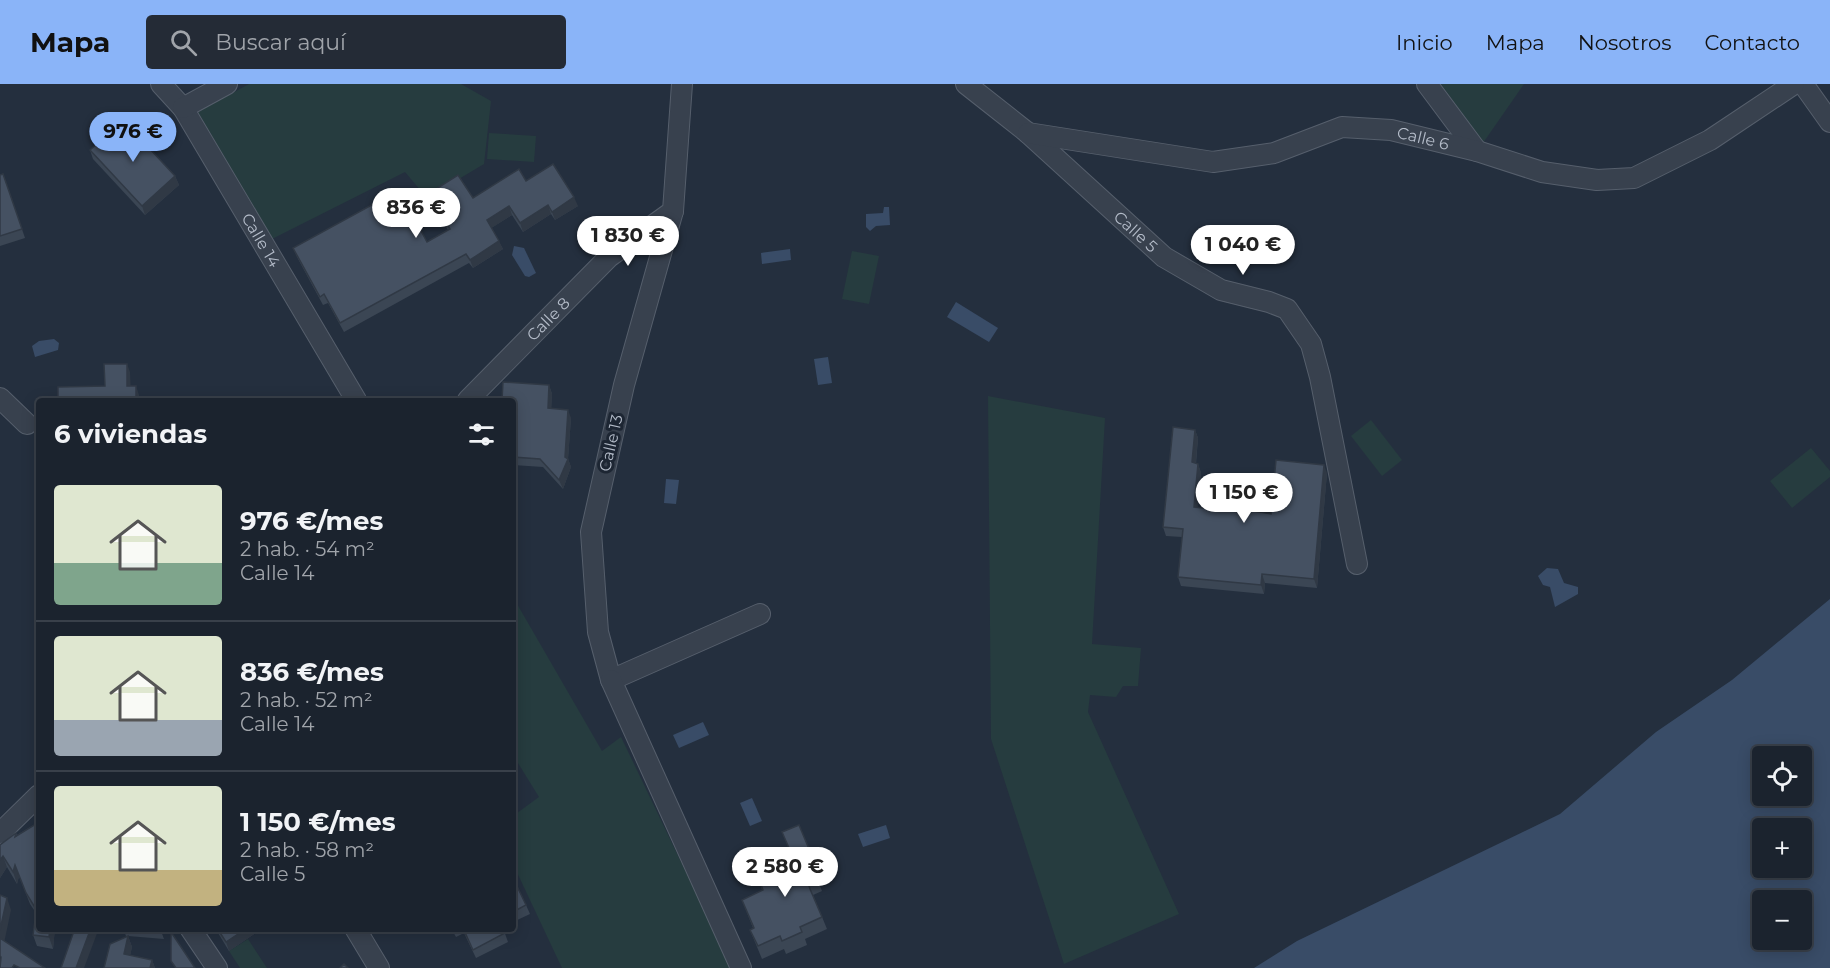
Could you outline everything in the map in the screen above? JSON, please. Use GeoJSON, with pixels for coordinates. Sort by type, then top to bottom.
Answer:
{"type":"FeatureCollection","features":[{"type":"Feature","properties":{"kind":"street","name":"Calle 14"},"geometry":{"type":"LineString","coordinates":[[161,84],[183,108],[355,398]]}},
{"type":"Feature","properties":{"kind":"street"},"geometry":{"type":"LineString","coordinates":[[183,108],[227,84]]}},
{"type":"Feature","properties":{"kind":"street"},"geometry":{"type":"LineString","coordinates":[[674,211],[682,84]]}},
{"type":"Feature","properties":{"kind":"street","name":"Calle 5"},"geometry":{"type":"LineString","coordinates":[[966,84],[1029,133],[1164,257],[1221,290],[1287,309],[1311,344],[1320,377],[1357,564]]}},
{"type":"Feature","properties":{"kind":"street"},"geometry":{"type":"LineString","coordinates":[[1428,84],[1478,151]]}},
{"type":"Feature","properties":{"kind":"street","name":"Calle 6"},"geometry":{"type":"LineString","coordinates":[[1029,133],[1213,162],[1274,153],[1342,128],[1391,130],[1478,151],[1542,172],[1597,180],[1634,178],[1710,140],[1794,84]]}},
{"type":"Feature","properties":{"kind":"street"},"geometry":{"type":"LineString","coordinates":[[1803,84],[1830,122]]}},
{"type":"Feature","properties":{"kind":"street","name":"Calle 8"},"geometry":{"type":"LineString","coordinates":[[470,398],[609,257],[674,211]]}},
{"type":"Feature","properties":{"kind":"street","name":"Calle 13"},"geometry":{"type":"LineString","coordinates":[[674,211],[624,385],[591,532],[598,632],[611,680],[741,968]]}},
{"type":"Feature","properties":{"kind":"street"},"geometry":{"type":"LineString","coordinates":[[0,398],[27,424]]}},
{"type":"Feature","properties":{"kind":"street"},"geometry":{"type":"LineString","coordinates":[[611,680],[760,614]]}},
{"type":"Feature","properties":{"kind":"street"},"geometry":{"type":"LineString","coordinates":[[0,833],[36,798]]}},
{"type":"Feature","properties":{"kind":"street"},"geometry":{"type":"LineString","coordinates":[[193,932],[217,968]]}},
{"type":"Feature","properties":{"kind":"street"},"geometry":{"type":"LineString","coordinates":[[358,932],[379,968]]}},
{"type":"Feature","properties":{"kind":"green space"},"geometry":{"type":"Polygon","coordinates":[[[249,84],[461,84],[491,101],[484,164],[427,198],[405,172],[272,239],[198,112],[249,84]]]}},
{"type":"Feature","properties":{"kind":"green space"},"geometry":{"type":"Polygon","coordinates":[[[1441,84],[1524,84],[1483,143],[1441,84]]]}},
{"type":"Feature","properties":{"kind":"green space"},"geometry":{"type":"Polygon","coordinates":[[[489,133],[536,136],[534,162],[487,159],[489,133]]]}},
{"type":"Feature","properties":{"kind":"green space"},"geometry":{"type":"Polygon","coordinates":[[[852,251],[879,256],[869,304],[842,299],[852,251]]]}},
{"type":"Feature","properties":{"kind":"green space"},"geometry":{"type":"Polygon","coordinates":[[[988,396],[1105,418],[1092,644],[1141,648],[1138,686],[1123,686],[1116,697],[1090,695],[1088,712],[1179,914],[1064,964],[991,739],[988,396]]]}},
{"type":"Feature","properties":{"kind":"green space"},"geometry":{"type":"Polygon","coordinates":[[[1371,420],[1402,460],[1382,476],[1351,436],[1371,420]]]}},
{"type":"Feature","properties":{"kind":"green space"},"geometry":{"type":"Polygon","coordinates":[[[1811,448],[1830,471],[1830,477],[1792,508],[1770,481],[1811,448]]]}},
{"type":"Feature","properties":{"kind":"green space"},"geometry":{"type":"Polygon","coordinates":[[[516,602],[602,751],[621,737],[732,968],[562,968],[516,870],[516,814],[539,797],[516,760],[516,602]]]}},
{"type":"Feature","properties":{"kind":"green space"},"geometry":{"type":"Polygon","coordinates":[[[248,939],[267,968],[240,968],[229,951],[248,939]]]}},
{"type":"Feature","properties":{"kind":"water"},"geometry":{"type":"Polygon","coordinates":[[[884,207],[889,207],[890,225],[876,226],[870,231],[866,227],[866,214],[883,213],[884,207]]]}},
{"type":"Feature","properties":{"kind":"water"},"geometry":{"type":"Polygon","coordinates":[[[514,246],[524,248],[536,273],[529,277],[525,276],[512,255],[514,246]]]}},
{"type":"Feature","properties":{"kind":"water"},"geometry":{"type":"Polygon","coordinates":[[[790,249],[791,260],[762,264],[761,253],[790,249]]]}},
{"type":"Feature","properties":{"kind":"water"},"geometry":{"type":"Polygon","coordinates":[[[956,302],[998,328],[989,342],[947,317],[956,302]]]}},
{"type":"Feature","properties":{"kind":"water"},"geometry":{"type":"Polygon","coordinates":[[[54,339],[59,343],[58,350],[35,357],[32,346],[39,341],[54,339]]]}},
{"type":"Feature","properties":{"kind":"water"},"geometry":{"type":"Polygon","coordinates":[[[828,357],[832,383],[818,385],[814,359],[828,357]]]}},
{"type":"Feature","properties":{"kind":"water"},"geometry":{"type":"Polygon","coordinates":[[[666,479],[679,480],[676,504],[664,503],[666,479]]]}},
{"type":"Feature","properties":{"kind":"water"},"geometry":{"type":"Polygon","coordinates":[[[1547,568],[1558,569],[1564,583],[1578,587],[1578,594],[1555,607],[1550,587],[1543,585],[1538,576],[1547,568]]]}},
{"type":"Feature","properties":{"kind":"water"},"geometry":{"type":"Polygon","coordinates":[[[1830,599],[1830,968],[1254,968],[1297,941],[1560,814],[1656,732],[1732,680],[1830,599]]]}},
{"type":"Feature","properties":{"kind":"water"},"geometry":{"type":"Polygon","coordinates":[[[703,722],[709,735],[679,748],[673,735],[703,722]]]}},
{"type":"Feature","properties":{"kind":"water"},"geometry":{"type":"Polygon","coordinates":[[[752,798],[762,821],[750,826],[740,803],[752,798]]]}},
{"type":"Feature","properties":{"kind":"water"},"geometry":{"type":"Polygon","coordinates":[[[886,825],[890,838],[863,847],[858,834],[886,825]]]}},
{"type":"Feature","properties":{"kind":"building"},"geometry":{"type":"Polygon","coordinates":[[[123,120],[175,176],[142,206],[90,150],[123,120]]]}},
{"type":"Feature","properties":{"kind":"building"},"geometry":{"type":"Polygon","coordinates":[[[553,164],[574,197],[552,212],[548,205],[520,223],[509,206],[487,220],[499,241],[470,260],[466,254],[340,323],[324,294],[320,297],[293,248],[399,190],[427,242],[450,229],[428,194],[458,175],[473,198],[519,169],[526,181],[553,164]]]}},
{"type":"Feature","properties":{"kind":"building"},"geometry":{"type":"Polygon","coordinates":[[[3,174],[22,229],[0,236],[0,175],[3,174]]]}},
{"type":"Feature","properties":{"kind":"building"},"geometry":{"type":"Polygon","coordinates":[[[104,364],[127,364],[127,386],[136,386],[136,398],[58,398],[58,387],[105,386],[104,364]]]}},
{"type":"Feature","properties":{"kind":"building"},"geometry":{"type":"Polygon","coordinates":[[[503,382],[549,385],[548,408],[568,410],[565,457],[568,459],[559,480],[540,459],[516,457],[516,398],[502,398],[503,382]]]}},
{"type":"Feature","properties":{"kind":"building"},"geometry":{"type":"Polygon","coordinates":[[[1173,427],[1195,430],[1192,462],[1198,464],[1194,507],[1223,510],[1223,506],[1271,514],[1276,460],[1324,465],[1314,579],[1262,574],[1261,585],[1178,577],[1183,529],[1163,527],[1173,427]]]}},
{"type":"Feature","properties":{"kind":"building"},"geometry":{"type":"Polygon","coordinates":[[[36,824],[36,909],[26,893],[15,865],[13,872],[3,856],[0,860],[0,845],[16,833],[15,837],[36,824]]]}},
{"type":"Feature","properties":{"kind":"building"},"geometry":{"type":"Polygon","coordinates":[[[799,825],[809,849],[805,851],[818,879],[808,883],[822,917],[800,927],[802,932],[782,941],[780,936],[758,946],[750,930],[754,928],[742,900],[763,890],[759,880],[773,874],[778,883],[800,873],[782,832],[799,825]]]}},
{"type":"Feature","properties":{"kind":"building"},"geometry":{"type":"Polygon","coordinates":[[[516,884],[526,905],[516,910],[516,884]]]}},
{"type":"Feature","properties":{"kind":"building"},"geometry":{"type":"Polygon","coordinates":[[[0,895],[7,898],[0,930],[0,895]]]}},
{"type":"Feature","properties":{"kind":"building"},"geometry":{"type":"Polygon","coordinates":[[[36,913],[36,932],[50,932],[49,937],[33,935],[36,913]]]}},
{"type":"Feature","properties":{"kind":"building"},"geometry":{"type":"Polygon","coordinates":[[[74,932],[90,932],[76,968],[61,968],[74,932]]]}},
{"type":"Feature","properties":{"kind":"building"},"geometry":{"type":"Polygon","coordinates":[[[171,932],[195,968],[176,968],[171,961],[171,932]]]}},
{"type":"Feature","properties":{"kind":"building"},"geometry":{"type":"Polygon","coordinates":[[[220,932],[241,932],[226,942],[220,932]]]}},
{"type":"Feature","properties":{"kind":"building"},"geometry":{"type":"Polygon","coordinates":[[[465,932],[505,932],[505,933],[473,950],[465,932]]]}},
{"type":"Feature","properties":{"kind":"building"},"geometry":{"type":"Polygon","coordinates":[[[128,936],[124,954],[152,960],[150,968],[104,968],[110,944],[128,936]]]}},
{"type":"Feature","properties":{"kind":"building"},"geometry":{"type":"Polygon","coordinates":[[[0,938],[45,968],[20,968],[14,965],[12,968],[0,968],[0,938]]]}}]}
